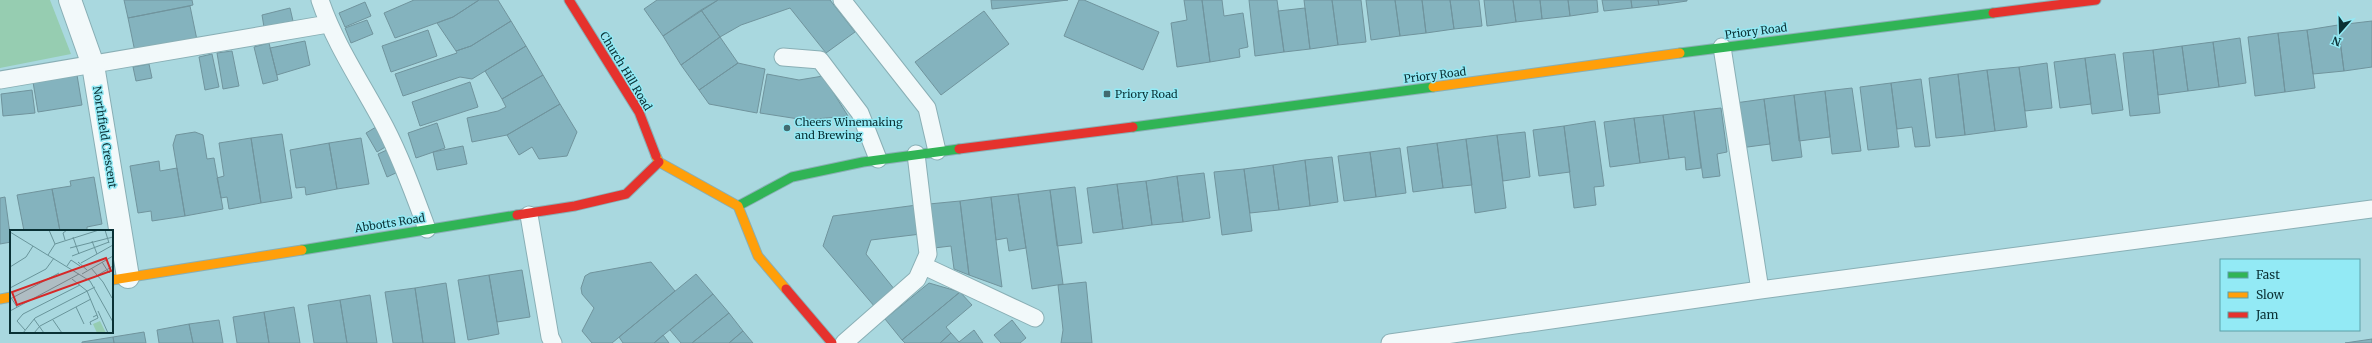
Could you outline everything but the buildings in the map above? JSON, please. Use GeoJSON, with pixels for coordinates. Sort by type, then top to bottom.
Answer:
{"type":"FeatureCollection","features":[{"type":"Feature","properties":{"kind":"street","name":"Northfield Crescent"},"geometry":{"type":"LineString","coordinates":[[70,0],[93,65],[120,278]]}},
{"type":"Feature","properties":{"kind":"street","name":"Church Hill Road"},"geometry":{"type":"LineString","coordinates":[[569,0],[639,112],[659,162]]}},
{"type":"Feature","properties":{"kind":"street","name":"Priory Road"},"geometry":{"type":"LineString","coordinates":[[738,206],[792,176],[878,159],[1519,76],[1722,47],[2096,0]]}},
{"type":"Feature","properties":{"kind":"street"},"geometry":{"type":"LineString","coordinates":[[659,162],[738,206],[758,256],[832,343]]}},
{"type":"Feature","properties":{"kind":"street","name":"Abbotts Road"},"geometry":{"type":"LineString","coordinates":[[120,278],[195,268],[426,229],[529,215],[626,194],[659,162]]}},
{"type":"Feature","properties":{"kind":"street"},"geometry":{"type":"LineString","coordinates":[[0,299],[10,297]]}},
{"type":"Feature","properties":{"kind":"lane"},"geometry":{"type":"LineString","coordinates":[[320,0],[328,24],[402,163],[426,229]]}},
{"type":"Feature","properties":{"kind":"lane"},"geometry":{"type":"LineString","coordinates":[[842,0],[926,108],[937,151]]}},
{"type":"Feature","properties":{"kind":"lane"},"geometry":{"type":"LineString","coordinates":[[0,80],[328,24]]}},
{"type":"Feature","properties":{"kind":"lane"},"geometry":{"type":"LineString","coordinates":[[1722,47],[1760,290]]}},
{"type":"Feature","properties":{"kind":"lane"},"geometry":{"type":"LineString","coordinates":[[783,57],[820,60],[860,113],[878,159]]}},
{"type":"Feature","properties":{"kind":"lane"},"geometry":{"type":"LineString","coordinates":[[844,343],[917,279],[924,266],[928,254],[916,154]]}},
{"type":"Feature","properties":{"kind":"lane"},"geometry":{"type":"LineString","coordinates":[[1390,343],[1760,290],[2372,209]]}},
{"type":"Feature","properties":{"kind":"lane"},"geometry":{"type":"LineString","coordinates":[[529,215],[550,337],[553,343]]}},
{"type":"Feature","properties":{"kind":"lane"},"geometry":{"type":"LineString","coordinates":[[924,266],[1035,318]]}},
{"type":"Feature","properties":{"kind":"green space"},"geometry":{"type":"Polygon","coordinates":[[[0,0],[50,0],[71,54],[0,68],[0,0]]]}},
{"type":"Feature","properties":{"kind":"traffic: fast"},"geometry":{"type":"LineString","coordinates":[[1680,53],[1993,13]]}},
{"type":"Feature","properties":{"kind":"traffic: fast"},"geometry":{"type":"LineString","coordinates":[[1133,127],[1433,87]]}},
{"type":"Feature","properties":{"kind":"traffic: fast"},"geometry":{"type":"LineString","coordinates":[[738,206],[792,177],[863,162],[959,149]]}},
{"type":"Feature","properties":{"kind":"traffic: fast"},"geometry":{"type":"LineString","coordinates":[[302,250],[517,215]]}},
{"type":"Feature","properties":{"kind":"traffic: slow"},"geometry":{"type":"LineString","coordinates":[[1433,87],[1680,53]]}},
{"type":"Feature","properties":{"kind":"traffic: slow"},"geometry":{"type":"LineString","coordinates":[[656,156],[659,162],[738,206],[758,256],[786,289]]}},
{"type":"Feature","properties":{"kind":"traffic: slow"},"geometry":{"type":"LineString","coordinates":[[113,280],[302,250]]}},
{"type":"Feature","properties":{"kind":"traffic: slow"},"geometry":{"type":"LineString","coordinates":[[0,299],[10,297]]}},
{"type":"Feature","properties":{"kind":"traffic: jam"},"geometry":{"type":"LineString","coordinates":[[569,0],[639,112],[656,156]]}},
{"type":"Feature","properties":{"kind":"traffic: jam"},"geometry":{"type":"LineString","coordinates":[[1993,13],[2096,0]]}},
{"type":"Feature","properties":{"kind":"traffic: jam"},"geometry":{"type":"LineString","coordinates":[[959,149],[1133,127]]}},
{"type":"Feature","properties":{"kind":"traffic: jam"},"geometry":{"type":"LineString","coordinates":[[517,215],[575,206],[626,194],[659,162]]}},
{"type":"Feature","properties":{"kind":"traffic: jam"},"geometry":{"type":"LineString","coordinates":[[786,289],[832,343]]}},
{"type":"Feature","properties":{"kind":"place","name":"Priory Road"},"geometry":{"type":"Point","coordinates":[1107,94]}},
{"type":"Feature","properties":{"kind":"place","name":"Cheers Winemaking and Brewing"},"geometry":{"type":"Point","coordinates":[787,128]}}]}
